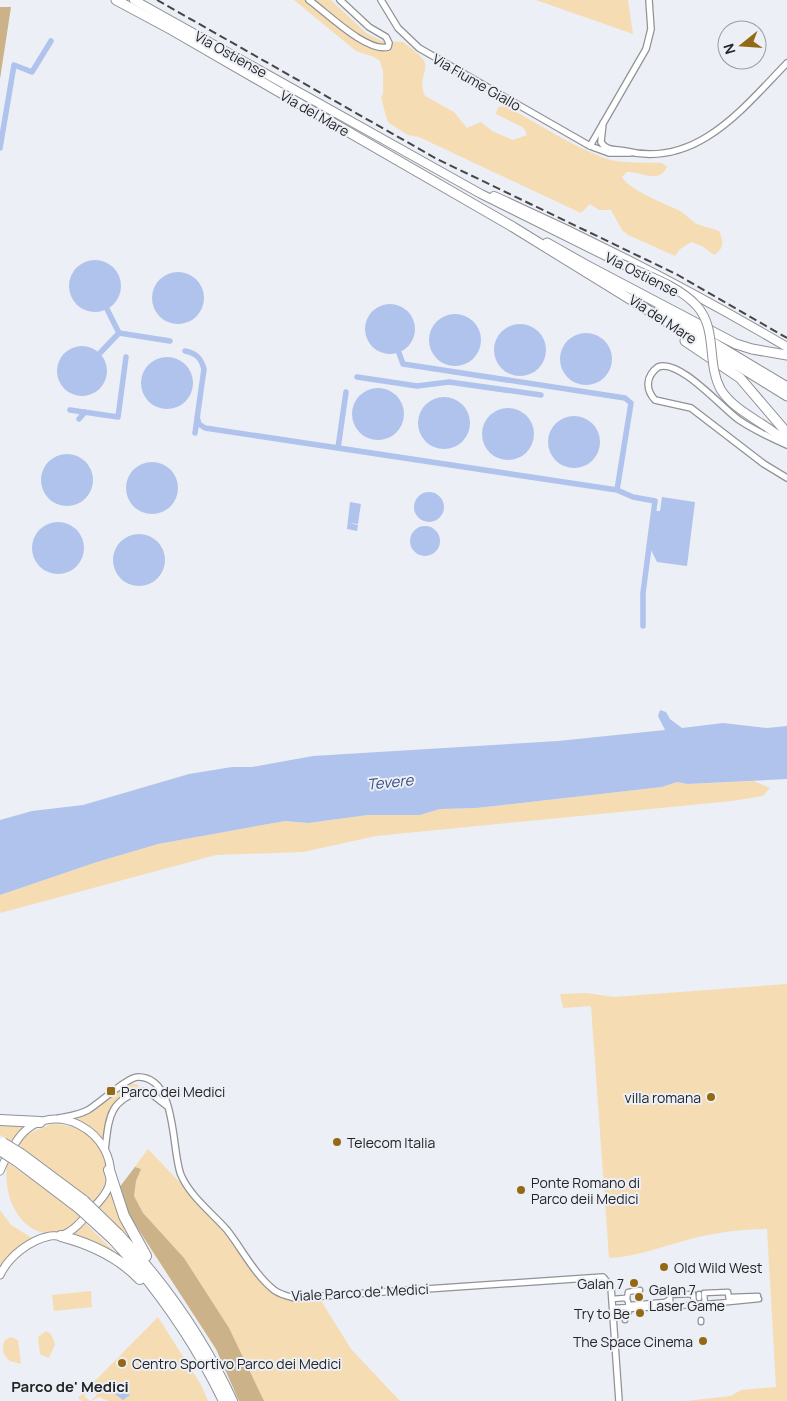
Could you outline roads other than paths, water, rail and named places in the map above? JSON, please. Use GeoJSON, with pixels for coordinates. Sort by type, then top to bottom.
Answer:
{"type":"FeatureCollection","features":[{"type":"Feature","properties":{"kind":"highway"},"geometry":{"type":"LineString","coordinates":[[0,1120],[40,1122]]}},
{"type":"Feature","properties":{"kind":"highway"},"geometry":{"type":"LineString","coordinates":[[2,1148],[19,1158],[82,1205],[162,1284],[202,1344],[232,1401]]}},
{"type":"Feature","properties":{"kind":"highway"},"geometry":{"type":"LineString","coordinates":[[109,1170],[127,1223],[140,1249],[159,1275],[162,1284]]}},
{"type":"Feature","properties":{"kind":"highway"},"geometry":{"type":"LineString","coordinates":[[55,1236],[86,1244],[117,1259],[170,1308]]}},
{"type":"Feature","properties":{"kind":"highway"},"geometry":{"type":"LineString","coordinates":[[115,1237],[170,1308],[198,1352],[224,1401]]}},
{"type":"Feature","properties":{"kind":"main road","name":"Via del Mare"},"geometry":{"type":"LineString","coordinates":[[116,0],[172,30],[514,227],[586,266],[787,387]]}},
{"type":"Feature","properties":{"kind":"main road","name":"Via Ostiense"},"geometry":{"type":"LineString","coordinates":[[134,0],[491,200],[677,291],[695,304],[707,324],[714,370],[721,390],[736,406],[768,433],[787,441]]}},
{"type":"Feature","properties":{"kind":"main road","name":"Via Ostiense"},"geometry":{"type":"LineString","coordinates":[[458,180],[621,256],[708,300],[787,347]]}},
{"type":"Feature","properties":{"kind":"main road","name":"Via del Mare"},"geometry":{"type":"LineString","coordinates":[[514,227],[787,396]]}},
{"type":"Feature","properties":{"kind":"main road"},"geometry":{"type":"LineString","coordinates":[[586,266],[736,344],[755,350],[787,354]]}},
{"type":"Feature","properties":{"kind":"main road"},"geometry":{"type":"LineString","coordinates":[[593,276],[736,375],[787,433]]}},
{"type":"Feature","properties":{"kind":"street"},"geometry":{"type":"LineString","coordinates":[[309,0],[366,44],[379,48],[388,47],[386,37],[369,27],[340,0]]}},
{"type":"Feature","properties":{"kind":"street","name":"Via Fiume Giallo"},"geometry":{"type":"LineString","coordinates":[[381,0],[398,28],[419,48],[590,146],[609,153],[668,151],[708,137],[730,121],[787,62]]}},
{"type":"Feature","properties":{"kind":"street"},"geometry":{"type":"LineString","coordinates":[[590,146],[646,49],[652,25],[649,0]]}},
{"type":"Feature","properties":{"kind":"street","name":"Via Fiume Giallo"},"geometry":{"type":"LineString","coordinates":[[603,123],[600,135],[603,145],[630,153]]}},
{"type":"Feature","properties":{"kind":"street"},"geometry":{"type":"LineString","coordinates":[[787,445],[731,414],[704,389],[667,365],[654,370],[648,383],[649,393],[655,400],[691,408],[764,464],[787,478]]}},
{"type":"Feature","properties":{"kind":"street"},"geometry":{"type":"LineString","coordinates":[[0,1274],[17,1253],[34,1242],[74,1229],[100,1201],[109,1186],[109,1170],[105,1150],[113,1108],[121,1099],[141,1091],[150,1082],[138,1077],[132,1078],[87,1110],[76,1115],[40,1122],[29,1127],[16,1142]]}},
{"type":"Feature","properties":{"kind":"street","name":"Viale Parco de' Medici"},"geometry":{"type":"LineString","coordinates":[[150,1082],[163,1094],[173,1121],[178,1163],[186,1184],[227,1231],[266,1283],[283,1295],[295,1298],[599,1276],[606,1278],[611,1287],[612,1299]]}},
{"type":"Feature","properties":{"kind":"street"},"geometry":{"type":"LineString","coordinates":[[141,1091],[153,1095],[167,1106]]}},
{"type":"Feature","properties":{"kind":"street"},"geometry":{"type":"LineString","coordinates":[[52,1120],[68,1120],[83,1126],[105,1150]]}},
{"type":"Feature","properties":{"kind":"street"},"geometry":{"type":"LineString","coordinates":[[0,1171],[2,1148]]}},
{"type":"Feature","properties":{"kind":"street"},"geometry":{"type":"LineString","coordinates":[[613,1316],[625,1318],[629,1307],[628,1292],[640,1290]]}},
{"type":"Feature","properties":{"kind":"street"},"geometry":{"type":"LineString","coordinates":[[729,1300],[728,1292],[704,1293],[705,1304],[758,1297]]}},
{"type":"Feature","properties":{"kind":"street"},"geometry":{"type":"LineString","coordinates":[[613,1308],[670,1306],[694,1304],[693,1294],[670,1295],[670,1306]]}},
{"type":"Feature","properties":{"kind":"street"},"geometry":{"type":"LineString","coordinates":[[619,1401],[612,1299],[627,1299]]}},
{"type":"Feature","properties":{"kind":"street"},"geometry":{"type":"LineString","coordinates":[[629,1307],[664,1302],[670,1299]]}},
{"type":"Feature","properties":{"kind":"water"},"geometry":{"type":"Polygon","coordinates":[[[95,260],[105,262],[113,268],[119,276],[121,286],[119,296],[113,304],[105,310],[95,312],[85,310],[77,304],[71,296],[69,286],[71,276],[77,268],[85,262],[95,260]]]}},
{"type":"Feature","properties":{"kind":"water"},"geometry":{"type":"Polygon","coordinates":[[[178,272],[188,274],[196,280],[202,288],[204,298],[202,308],[196,316],[188,322],[178,324],[168,322],[160,316],[154,308],[152,298],[154,288],[160,280],[168,274],[178,272]]]}},
{"type":"Feature","properties":{"kind":"water"},"geometry":{"type":"Polygon","coordinates":[[[395,304],[408,311],[414,319],[414,339],[408,347],[400,353],[385,354],[372,347],[366,339],[365,324],[372,311],[380,305],[395,304]]]}},
{"type":"Feature","properties":{"kind":"water"},"geometry":{"type":"Polygon","coordinates":[[[455,314],[465,316],[473,322],[479,330],[481,340],[479,350],[473,358],[465,364],[455,366],[445,364],[437,358],[431,350],[429,340],[431,330],[437,322],[445,316],[455,314]]]}},
{"type":"Feature","properties":{"kind":"water"},"geometry":{"type":"Polygon","coordinates":[[[520,324],[530,326],[538,332],[544,340],[546,350],[544,360],[538,368],[530,374],[520,376],[510,374],[502,368],[496,360],[494,350],[496,340],[502,332],[510,326],[520,324]]]}},
{"type":"Feature","properties":{"kind":"water"},"geometry":{"type":"Polygon","coordinates":[[[586,333],[596,335],[604,341],[610,349],[612,359],[610,369],[604,377],[596,383],[586,385],[576,383],[568,377],[562,369],[560,359],[562,349],[568,341],[576,335],[586,333]]]}},
{"type":"Feature","properties":{"kind":"water"},"geometry":{"type":"Polygon","coordinates":[[[87,346],[100,353],[106,361],[106,381],[100,389],[92,395],[77,396],[64,389],[58,381],[57,366],[64,353],[72,347],[87,346]]]}},
{"type":"Feature","properties":{"kind":"water"},"geometry":{"type":"Polygon","coordinates":[[[167,357],[177,359],[185,365],[191,373],[193,383],[191,393],[185,401],[177,407],[167,409],[157,407],[149,401],[143,393],[141,383],[143,373],[149,365],[157,359],[167,357]]]}},
{"type":"Feature","properties":{"kind":"water"},"geometry":{"type":"Polygon","coordinates":[[[378,388],[388,390],[396,396],[402,404],[404,414],[402,424],[396,432],[388,438],[378,440],[368,438],[360,432],[354,424],[352,414],[354,404],[360,396],[368,390],[378,388]]]}},
{"type":"Feature","properties":{"kind":"water"},"geometry":{"type":"Polygon","coordinates":[[[444,397],[454,399],[462,405],[468,413],[470,423],[468,433],[462,441],[454,447],[444,449],[434,447],[426,441],[420,433],[418,423],[420,413],[426,405],[434,399],[444,397]]]}},
{"type":"Feature","properties":{"kind":"water"},"geometry":{"type":"Polygon","coordinates":[[[508,408],[518,410],[526,416],[532,424],[534,434],[532,444],[526,452],[518,458],[508,460],[498,458],[490,452],[484,444],[482,434],[484,424],[490,416],[498,410],[508,408]]]}},
{"type":"Feature","properties":{"kind":"water"},"geometry":{"type":"Polygon","coordinates":[[[574,416],[584,418],[592,424],[598,432],[600,442],[598,452],[592,460],[584,466],[574,468],[564,466],[556,460],[550,452],[548,442],[550,432],[556,424],[564,418],[574,416]]]}},
{"type":"Feature","properties":{"kind":"water"},"geometry":{"type":"Polygon","coordinates":[[[67,454],[77,456],[85,462],[91,470],[93,480],[91,490],[85,498],[77,504],[67,506],[57,504],[49,498],[43,490],[41,480],[43,470],[49,462],[57,456],[67,454]]]}},
{"type":"Feature","properties":{"kind":"water"},"geometry":{"type":"Polygon","coordinates":[[[152,462],[162,464],[170,470],[176,478],[178,488],[176,498],[170,506],[162,512],[152,514],[142,512],[134,506],[128,498],[126,488],[128,478],[134,470],[142,464],[152,462]]]}},
{"type":"Feature","properties":{"kind":"water"},"geometry":{"type":"Polygon","coordinates":[[[429,492],[439,497],[444,507],[439,517],[429,522],[419,517],[414,507],[419,497],[429,492]]]}},
{"type":"Feature","properties":{"kind":"water"},"geometry":{"type":"Polygon","coordinates":[[[662,497],[695,502],[687,566],[657,562],[649,546],[654,511],[660,511],[662,497]]]}},
{"type":"Feature","properties":{"kind":"water"},"geometry":{"type":"Polygon","coordinates":[[[350,502],[361,504],[358,524],[349,523],[358,525],[357,531],[347,529],[350,502]]]}},
{"type":"Feature","properties":{"kind":"water"},"geometry":{"type":"Polygon","coordinates":[[[58,522],[68,524],[76,530],[82,538],[84,548],[82,558],[76,566],[68,572],[58,574],[48,572],[40,566],[34,558],[32,548],[34,538],[40,530],[48,524],[58,522]]]}},
{"type":"Feature","properties":{"kind":"water"},"geometry":{"type":"Polygon","coordinates":[[[425,526],[436,530],[440,541],[436,552],[425,556],[414,552],[410,541],[414,530],[425,526]]]}},
{"type":"Feature","properties":{"kind":"water"},"geometry":{"type":"Polygon","coordinates":[[[139,534],[149,536],[157,542],[163,550],[165,560],[163,570],[157,578],[149,584],[139,586],[129,584],[121,578],[115,570],[113,560],[115,550],[121,542],[129,536],[139,534]]]}},
{"type":"Feature","properties":{"kind":"water","name":"Tevere"},"geometry":{"type":"Polygon","coordinates":[[[660,710],[666,712],[670,719],[682,728],[723,723],[767,728],[787,726],[787,779],[687,784],[677,782],[662,787],[476,808],[440,809],[420,815],[368,815],[308,823],[285,821],[158,844],[97,862],[0,895],[0,820],[32,811],[83,805],[189,774],[232,767],[252,767],[313,756],[558,741],[665,730],[658,716],[660,710]]]}},
{"type":"Feature","properties":{"kind":"water"},"geometry":{"type":"Polygon","coordinates":[[[115,1380],[130,1395],[123,1400],[115,1394],[109,1385],[115,1380]]]}},
{"type":"Feature","properties":{"kind":"waterway"},"geometry":{"type":"LineString","coordinates":[[0,148],[14,65],[32,72],[51,41]]}},
{"type":"Feature","properties":{"kind":"waterway"},"geometry":{"type":"LineString","coordinates":[[107,309],[119,333]]}},
{"type":"Feature","properties":{"kind":"waterway"},"geometry":{"type":"LineString","coordinates":[[100,353],[119,333],[170,341]]}},
{"type":"Feature","properties":{"kind":"waterway"},"geometry":{"type":"LineString","coordinates":[[185,351],[198,357],[204,369],[195,433]]}},
{"type":"Feature","properties":{"kind":"waterway"},"geometry":{"type":"LineString","coordinates":[[399,353],[403,364],[625,398],[631,403],[617,490],[633,497],[655,501],[643,593],[643,626]]}},
{"type":"Feature","properties":{"kind":"waterway"},"geometry":{"type":"LineString","coordinates":[[70,410],[118,417],[126,357]]}},
{"type":"Feature","properties":{"kind":"waterway"},"geometry":{"type":"LineString","coordinates":[[357,377],[417,386],[449,382],[541,395]]}},
{"type":"Feature","properties":{"kind":"waterway"},"geometry":{"type":"LineString","coordinates":[[338,448],[346,392]]}},
{"type":"Feature","properties":{"kind":"waterway"},"geometry":{"type":"LineString","coordinates":[[79,419],[85,412]]}},
{"type":"Feature","properties":{"kind":"waterway"},"geometry":{"type":"LineString","coordinates":[[197,417],[199,424],[205,428],[617,490]]}},
{"type":"Feature","properties":{"kind":"railway"},"geometry":{"type":"LineString","coordinates":[[157,0],[437,159],[678,275],[787,338]]}},
{"type":"Feature","properties":{"kind":"place","name":"Parco dei Medici"},"geometry":{"type":"Point","coordinates":[111,1091]}},
{"type":"Feature","properties":{"kind":"place","name":"villa romana"},"geometry":{"type":"Point","coordinates":[711,1097]}},
{"type":"Feature","properties":{"kind":"place","name":"Telecom Italia"},"geometry":{"type":"Point","coordinates":[337,1142]}},
{"type":"Feature","properties":{"kind":"place","name":"Ponte Romano di Parco deii Medici"},"geometry":{"type":"Point","coordinates":[521,1190]}},
{"type":"Feature","properties":{"kind":"place","name":"Old Wild West"},"geometry":{"type":"Point","coordinates":[664,1267]}},
{"type":"Feature","properties":{"kind":"place","name":"Galan 7"},"geometry":{"type":"Point","coordinates":[634,1283]}},
{"type":"Feature","properties":{"kind":"place","name":"Galan 7 Laser Game"},"geometry":{"type":"Point","coordinates":[639,1297]}},
{"type":"Feature","properties":{"kind":"place","name":"Try to Be"},"geometry":{"type":"Point","coordinates":[640,1313]}},
{"type":"Feature","properties":{"kind":"place","name":"The Space Cinema"},"geometry":{"type":"Point","coordinates":[703,1341]}},
{"type":"Feature","properties":{"kind":"place","name":"Centro Sportivo Parco dei Medici"},"geometry":{"type":"Point","coordinates":[122,1363]}},
{"type":"Feature","properties":{"kind":"district","name":"Parco de' Medici"},"geometry":{"type":"Point","coordinates":[70,1386]}}]}
